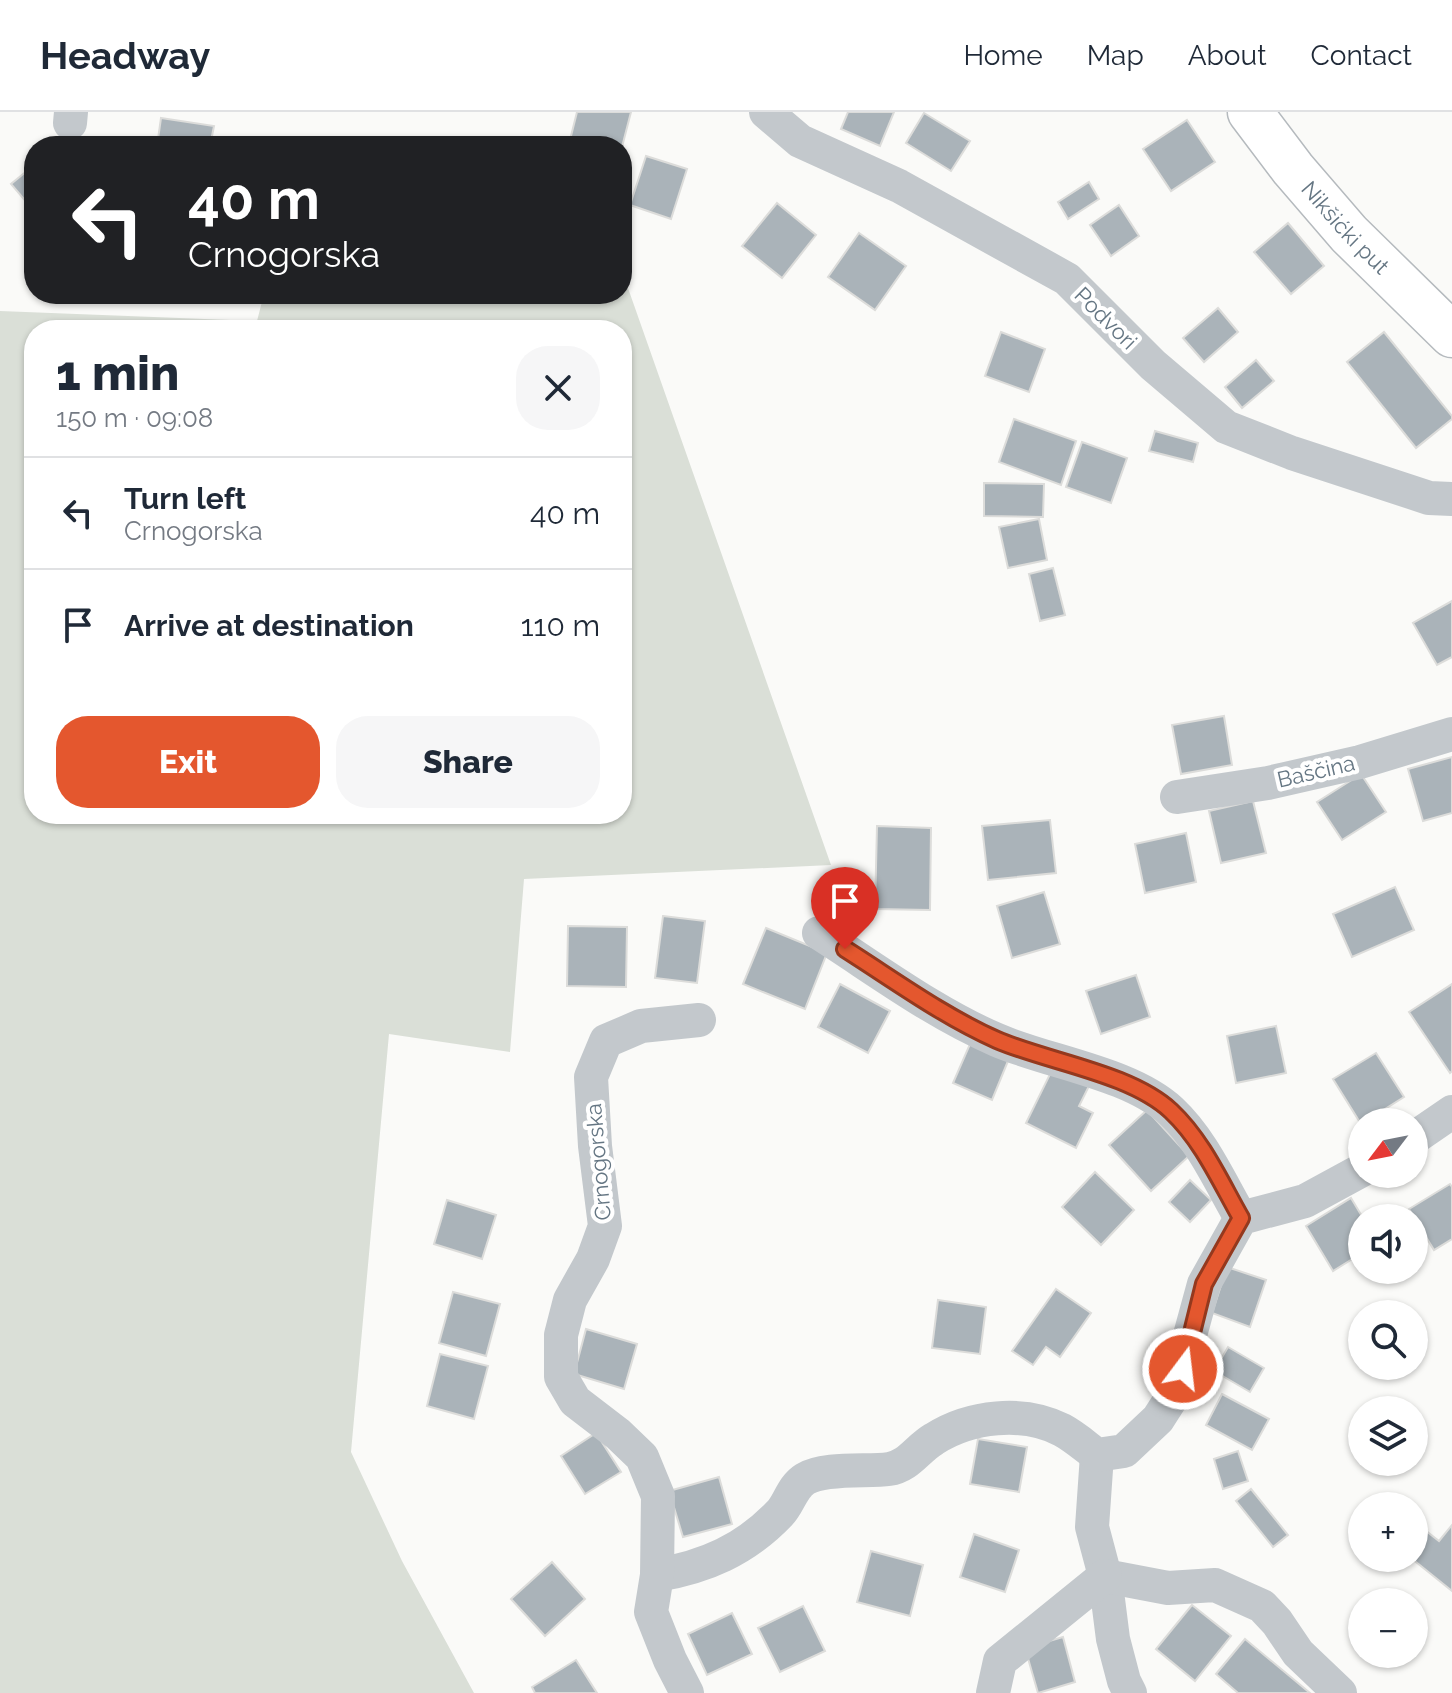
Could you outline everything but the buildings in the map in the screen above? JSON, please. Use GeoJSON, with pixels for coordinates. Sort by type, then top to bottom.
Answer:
{"type":"FeatureCollection","features":[{"type":"Feature","properties":{"kind":"main road","name":"Nikšićki put"},"geometry":{"type":"LineString","coordinates":[[1250,112],[1293,169],[1349,234],[1452,335]]}},
{"type":"Feature","properties":{"kind":"street","name":"Podvori"},"geometry":{"type":"LineString","coordinates":[[766,112],[800,141],[899,186],[1067,279],[1153,365],[1226,427],[1292,453],[1429,498],[1452,499]]}},
{"type":"Feature","properties":{"kind":"street","name":"Baščina"},"geometry":{"type":"LineString","coordinates":[[1177,797],[1268,783],[1360,762],[1452,734]]}},
{"type":"Feature","properties":{"kind":"street"},"geometry":{"type":"LineString","coordinates":[[819,933],[946,1013],[997,1040],[1136,1088],[1169,1109],[1192,1134],[1241,1218]]}},
{"type":"Feature","properties":{"kind":"street","name":"Crnogorska"},"geometry":{"type":"LineString","coordinates":[[687,1693],[651,1612],[657,1575],[658,1496],[642,1457],[575,1401],[561,1377],[561,1335],[570,1300],[593,1259],[605,1226],[595,1146],[591,1077],[606,1041],[641,1026],[699,1020]]}},
{"type":"Feature","properties":{"kind":"street"},"geometry":{"type":"LineString","coordinates":[[1428,1128],[1452,1112]]}},
{"type":"Feature","properties":{"kind":"street"},"geometry":{"type":"LineString","coordinates":[[657,1575],[688,1570],[717,1560],[751,1540],[783,1511],[791,1494],[805,1479],[837,1472],[888,1470],[906,1464],[919,1449],[935,1438],[978,1420],[1019,1418],[1061,1430],[1097,1455],[1124,1451],[1158,1419],[1174,1394],[1204,1284],[1241,1218],[1305,1201],[1348,1178]]}},
{"type":"Feature","properties":{"kind":"street"},"geometry":{"type":"LineString","coordinates":[[1097,1455],[1092,1527],[1105,1576],[1113,1639],[1130,1693]]}},
{"type":"Feature","properties":{"kind":"street"},"geometry":{"type":"LineString","coordinates":[[993,1693],[1000,1661],[1105,1576],[1168,1588],[1215,1585],[1262,1606],[1298,1653],[1340,1693]]}},
{"type":"Feature","properties":{"kind":"shaded area"},"geometry":{"type":"Polygon","coordinates":[[[632,299],[831,865],[524,879],[510,1052],[389,1034],[351,1452],[402,1561],[474,1693],[0,1693],[0,311],[231,320],[24,320],[24,824],[632,824],[632,320],[257,320],[261,304],[632,304],[632,299]]]}},
{"type":"Feature","properties":{"kind":"route"},"geometry":{"type":"LineString","coordinates":[[845,949],[946,1013],[997,1040],[1136,1088],[1169,1109],[1192,1134],[1241,1218],[1204,1284],[1183,1369]]}}]}
